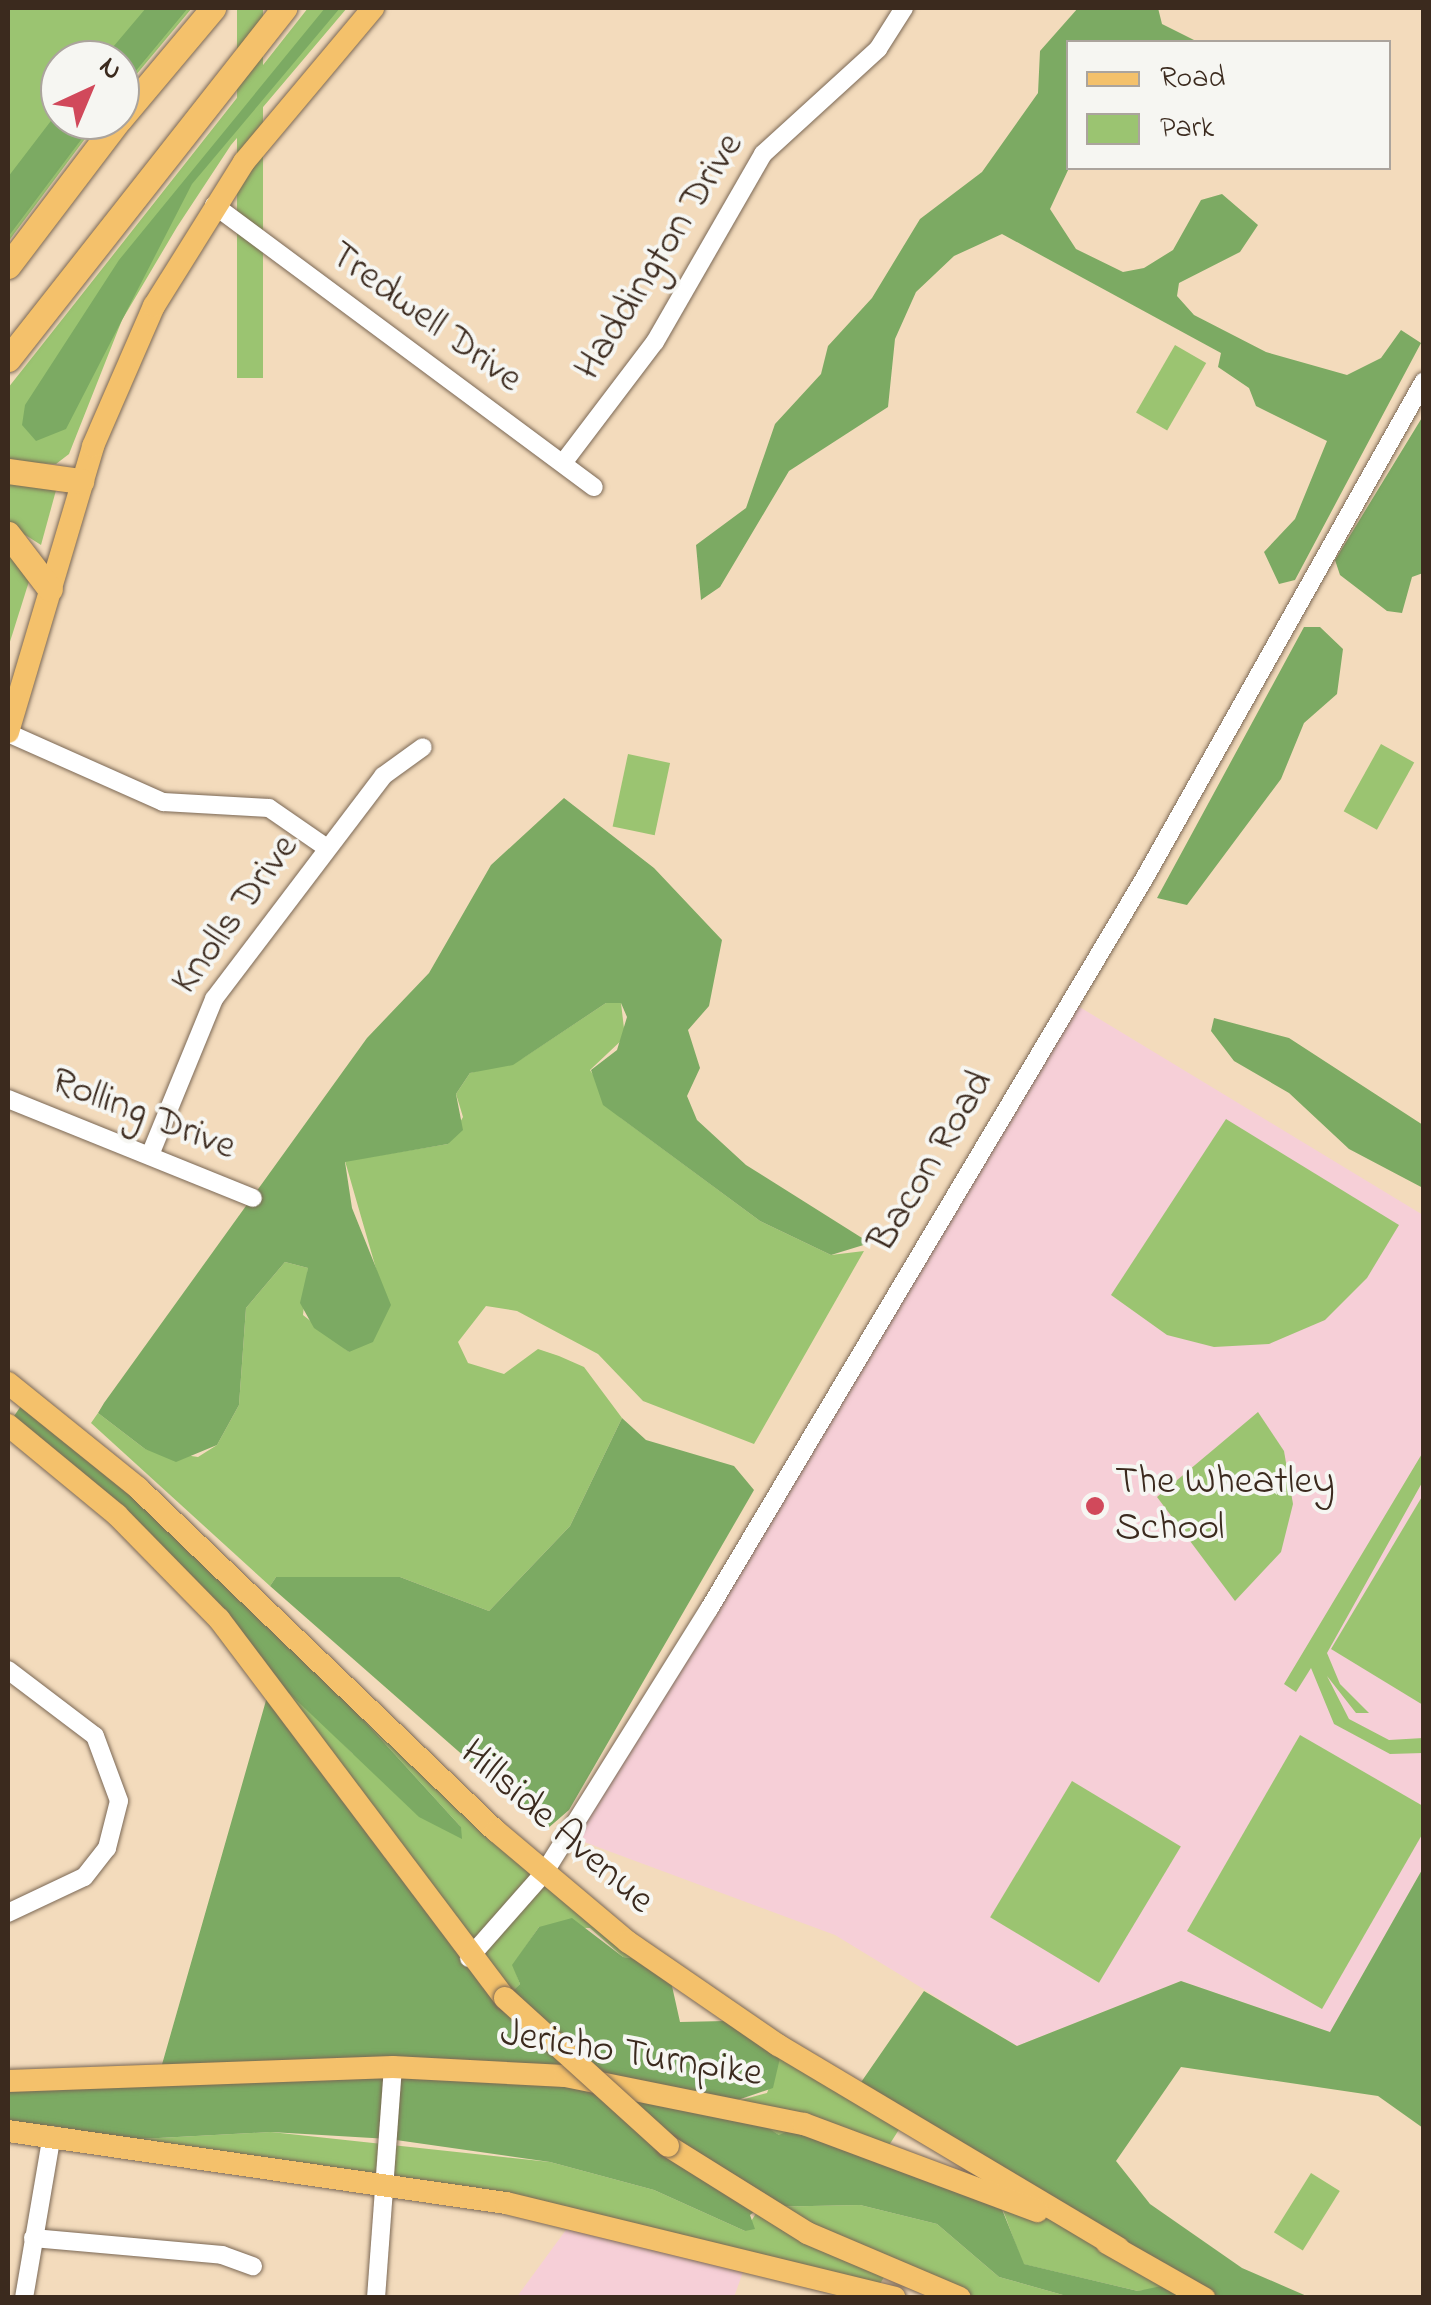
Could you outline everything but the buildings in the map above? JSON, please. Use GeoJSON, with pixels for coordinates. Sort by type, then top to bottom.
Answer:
{"type":"FeatureCollection","features":[{"type":"Feature","properties":{"kind":"highway"},"geometry":{"type":"LineString","coordinates":[[140,96],[213,8]]}},
{"type":"Feature","properties":{"kind":"highway"},"geometry":{"type":"LineString","coordinates":[[8,360],[109,219],[284,8]]}},
{"type":"Feature","properties":{"kind":"highway"},"geometry":{"type":"LineString","coordinates":[[8,266],[105,140]]}},
{"type":"Feature","properties":{"kind":"highway"},"geometry":{"type":"LineString","coordinates":[[8,471],[81,481]]}},
{"type":"Feature","properties":{"kind":"highway"},"geometry":{"type":"LineString","coordinates":[[8,534],[50,589]]}},
{"type":"Feature","properties":{"kind":"main road"},"geometry":{"type":"LineString","coordinates":[[8,733],[81,481],[138,339],[214,205],[373,8]]}},
{"type":"Feature","properties":{"kind":"main road","name":"Hillside Avenue"},"geometry":{"type":"LineString","coordinates":[[8,1382],[138,1488],[544,1873],[766,2037],[1118,2248]]}},
{"type":"Feature","properties":{"kind":"main road"},"geometry":{"type":"LineString","coordinates":[[8,1425],[128,1525],[219,1619],[469,1958],[505,1998],[668,2146],[808,2233],[960,2298]]}},
{"type":"Feature","properties":{"kind":"main road","name":"Jericho Turnpike"},"geometry":{"type":"LineString","coordinates":[[8,2081],[394,2067],[565,2076],[752,2110],[950,2174],[1118,2248],[1204,2298]]}},
{"type":"Feature","properties":{"kind":"main road"},"geometry":{"type":"LineString","coordinates":[[8,2131],[386,2182],[655,2235],[894,2298]]}},
{"type":"Feature","properties":{"kind":"street","name":"Haddington Drive"},"geometry":{"type":"LineString","coordinates":[[563,463],[656,342],[764,154],[868,59],[904,8]]}},
{"type":"Feature","properties":{"kind":"street","name":"Tredwell Drive"},"geometry":{"type":"LineString","coordinates":[[214,205],[594,486]]}},
{"type":"Feature","properties":{"kind":"street","name":"Bacon Road"},"geometry":{"type":"LineString","coordinates":[[469,1958],[544,1873],[1144,879],[1424,381]]}},
{"type":"Feature","properties":{"kind":"street"},"geometry":{"type":"LineString","coordinates":[[8,733],[163,802],[269,808],[327,848]]}},
{"type":"Feature","properties":{"kind":"street","name":"Knolls Drive"},"geometry":{"type":"LineString","coordinates":[[150,1154],[214,999],[383,776],[423,746]]}},
{"type":"Feature","properties":{"kind":"street","name":"Rolling Drive"},"geometry":{"type":"LineString","coordinates":[[8,1099],[253,1198]]}},
{"type":"Feature","properties":{"kind":"street"},"geometry":{"type":"LineString","coordinates":[[8,1670],[95,1736],[119,1801],[107,1848],[84,1877],[8,1912]]}},
{"type":"Feature","properties":{"kind":"street"},"geometry":{"type":"LineString","coordinates":[[376,2298],[394,2067]]}},
{"type":"Feature","properties":{"kind":"street"},"geometry":{"type":"LineString","coordinates":[[24,2298],[52,2135]]}},
{"type":"Feature","properties":{"kind":"street"},"geometry":{"type":"LineString","coordinates":[[34,2238],[222,2255],[254,2266]]}},
{"type":"Feature","properties":{"kind":"shaded area","name":"The Wheatley School"},"geometry":{"type":"Polygon","coordinates":[[[1073,1003],[1423,1215],[1423,1868],[1330,2032],[1181,1981],[1017,2046],[835,1935],[568,1836],[1073,1003]]]}},
{"type":"Feature","properties":{"kind":"shaded area"},"geometry":{"type":"Polygon","coordinates":[[[574,2219],[748,2258],[734,2297],[516,2298],[574,2219]]]}},
{"type":"Feature","properties":{"kind":"green space"},"geometry":{"type":"Polygon","coordinates":[[[8,8],[192,8],[140,70],[140,40],[40,40],[40,140],[84,140],[8,242],[8,8]]]}},
{"type":"Feature","properties":{"kind":"green space"},"geometry":{"type":"Polygon","coordinates":[[[146,8],[188,8],[140,66],[140,40],[119,40],[146,8]]]}},
{"type":"Feature","properties":{"kind":"green space"},"geometry":{"type":"Polygon","coordinates":[[[237,8],[263,8],[263,378],[237,378],[237,8]]]}},
{"type":"Feature","properties":{"kind":"green space"},"geometry":{"type":"Polygon","coordinates":[[[308,8],[347,8],[231,145],[177,227],[122,320],[69,454],[56,464],[8,462],[8,388],[308,8]]]}},
{"type":"Feature","properties":{"kind":"green space"},"geometry":{"type":"Polygon","coordinates":[[[325,8],[340,8],[192,184],[66,429],[36,441],[22,425],[25,405],[119,260],[325,8]]]}},
{"type":"Feature","properties":{"kind":"green space"},"geometry":{"type":"Polygon","coordinates":[[[1078,8],[1158,8],[1162,24],[1194,40],[1066,40],[1068,170],[1050,209],[1076,249],[1123,272],[1144,268],[1173,250],[1201,200],[1222,194],[1258,225],[1240,252],[1179,283],[1177,296],[1194,315],[1266,352],[1347,375],[1381,358],[1401,330],[1421,343],[1295,580],[1279,584],[1264,552],[1295,519],[1327,441],[1256,406],[1249,388],[1218,367],[1221,353],[1002,234],[954,256],[916,292],[895,339],[888,407],[789,471],[720,587],[701,600],[696,545],[746,508],[775,424],[821,374],[828,346],[872,298],[920,219],[982,172],[1038,93],[1040,51],[1078,8]]]}},
{"type":"Feature","properties":{"kind":"green space"},"geometry":{"type":"Polygon","coordinates":[[[40,135],[40,140],[81,140],[8,237],[8,177],[40,135]]]}},
{"type":"Feature","properties":{"kind":"green space"},"geometry":{"type":"Polygon","coordinates":[[[1175,345],[1206,363],[1167,431],[1136,413],[1175,345]]]}},
{"type":"Feature","properties":{"kind":"green space"},"geometry":{"type":"Polygon","coordinates":[[[1423,416],[1423,573],[1412,577],[1402,613],[1387,611],[1340,575],[1335,560],[1423,416]]]}},
{"type":"Feature","properties":{"kind":"green space"},"geometry":{"type":"Polygon","coordinates":[[[8,477],[58,483],[41,545],[8,524],[8,477]]]}},
{"type":"Feature","properties":{"kind":"green space"},"geometry":{"type":"Polygon","coordinates":[[[8,546],[31,575],[8,648],[8,546]]]}},
{"type":"Feature","properties":{"kind":"green space"},"geometry":{"type":"Polygon","coordinates":[[[1304,627],[1320,627],[1343,649],[1337,694],[1304,723],[1281,779],[1187,905],[1157,898],[1304,627]]]}},
{"type":"Feature","properties":{"kind":"green space"},"geometry":{"type":"Polygon","coordinates":[[[1381,744],[1414,762],[1377,830],[1344,811],[1381,744]]]}},
{"type":"Feature","properties":{"kind":"green space"},"geometry":{"type":"Polygon","coordinates":[[[628,754],[670,763],[655,835],[613,826],[628,754]]]}},
{"type":"Feature","properties":{"kind":"green space"},"geometry":{"type":"Polygon","coordinates":[[[564,798],[654,868],[722,940],[709,1006],[688,1030],[700,1068],[687,1096],[697,1120],[746,1165],[870,1243],[831,1255],[760,1221],[603,1105],[591,1070],[617,1050],[627,1017],[621,1003],[606,1003],[513,1065],[470,1073],[456,1094],[463,1130],[448,1144],[345,1162],[352,1208],[391,1305],[373,1342],[349,1352],[314,1328],[300,1303],[308,1268],[285,1262],[246,1308],[239,1405],[217,1445],[176,1462],[145,1449],[98,1413],[104,1403],[367,1038],[429,973],[491,865],[564,798]]]}},
{"type":"Feature","properties":{"kind":"green space"},"geometry":{"type":"Polygon","coordinates":[[[606,1003],[621,1003],[625,1037],[590,1070],[621,1118],[760,1221],[831,1255],[864,1251],[754,1444],[643,1401],[598,1354],[517,1311],[486,1306],[458,1342],[468,1363],[504,1374],[538,1349],[559,1356],[584,1367],[622,1418],[570,1526],[489,1611],[400,1577],[276,1577],[270,1586],[91,1423],[98,1413],[145,1449],[198,1457],[217,1445],[239,1405],[246,1308],[285,1262],[308,1268],[303,1315],[349,1352],[379,1279],[345,1161],[448,1144],[463,1117],[456,1094],[470,1073],[523,1058],[606,1003]]]}},
{"type":"Feature","properties":{"kind":"green space"},"geometry":{"type":"Polygon","coordinates":[[[1214,1018],[1289,1038],[1423,1125],[1423,1188],[1349,1149],[1289,1093],[1234,1061],[1211,1031],[1214,1018]]]}},
{"type":"Feature","properties":{"kind":"green space"},"geometry":{"type":"Polygon","coordinates":[[[1226,1119],[1399,1225],[1367,1278],[1325,1320],[1269,1344],[1214,1347],[1167,1335],[1111,1295],[1226,1119]]]}},
{"type":"Feature","properties":{"kind":"green space"},"geometry":{"type":"Polygon","coordinates":[[[27,1397],[247,1592],[461,1827],[462,1839],[419,1817],[8,1425],[27,1397]]]}},
{"type":"Feature","properties":{"kind":"green space"},"geometry":{"type":"Polygon","coordinates":[[[1258,1412],[1284,1451],[1293,1504],[1281,1552],[1235,1601],[1157,1497],[1258,1412]]]}},
{"type":"Feature","properties":{"kind":"green space"},"geometry":{"type":"Polygon","coordinates":[[[622,1418],[646,1440],[734,1466],[754,1490],[569,1810],[547,1829],[270,1586],[276,1577],[400,1577],[489,1611],[570,1526],[622,1418]]]}},
{"type":"Feature","properties":{"kind":"green space"},"geometry":{"type":"Polygon","coordinates":[[[1423,1452],[1423,1481],[1327,1653],[1340,1684],[1369,1713],[1356,1713],[1327,1676],[1349,1719],[1389,1740],[1423,1738],[1423,1753],[1390,1754],[1334,1724],[1311,1668],[1296,1692],[1284,1684],[1423,1452]]]}},
{"type":"Feature","properties":{"kind":"green space"},"geometry":{"type":"Polygon","coordinates":[[[1423,1495],[1423,1705],[1331,1649],[1423,1495]]]}},
{"type":"Feature","properties":{"kind":"green space"},"geometry":{"type":"Polygon","coordinates":[[[247,1592],[653,1961],[623,1957],[590,1928],[539,1927],[513,1965],[520,1984],[505,1998],[219,1619],[352,1753],[461,1827],[247,1592]]]}},
{"type":"Feature","properties":{"kind":"green space"},"geometry":{"type":"Polygon","coordinates":[[[271,1683],[505,1998],[520,1984],[512,1965],[539,1927],[572,1918],[623,1957],[653,1961],[670,1977],[680,2022],[725,2021],[780,2058],[773,2088],[729,2103],[779,2135],[804,2124],[997,2197],[1024,2264],[1138,2291],[1166,2285],[855,2091],[924,1991],[1017,2046],[1181,1981],[1330,2032],[1423,1868],[1423,2128],[1378,2096],[1181,2067],[1116,2161],[1150,2204],[1242,2268],[1309,2297],[1070,2297],[999,2277],[937,2224],[860,2205],[760,2207],[750,2215],[755,2229],[745,2231],[654,2190],[550,2162],[389,2139],[271,2132],[103,2141],[8,2131],[8,2081],[159,2075],[271,1683]]]}},
{"type":"Feature","properties":{"kind":"green space"},"geometry":{"type":"Polygon","coordinates":[[[1300,1735],[1423,1806],[1423,1833],[1322,2009],[1187,1931],[1300,1735]]]}},
{"type":"Feature","properties":{"kind":"green space"},"geometry":{"type":"Polygon","coordinates":[[[1072,1781],[1181,1846],[1099,1983],[990,1917],[1072,1781]]]}},
{"type":"Feature","properties":{"kind":"green space"},"geometry":{"type":"Polygon","coordinates":[[[780,2058],[905,2120],[886,2150],[779,2135],[726,2104],[767,2093],[780,2058]]]}},
{"type":"Feature","properties":{"kind":"green space"},"geometry":{"type":"Polygon","coordinates":[[[271,2132],[550,2162],[654,2190],[745,2231],[760,2207],[860,2205],[937,2224],[999,2277],[1070,2297],[960,2297],[889,2269],[875,2292],[701,2246],[103,2141],[271,2132]]]}},
{"type":"Feature","properties":{"kind":"green space"},"geometry":{"type":"Polygon","coordinates":[[[1311,2173],[1340,2191],[1303,2250],[1274,2232],[1311,2173]]]}},
{"type":"Feature","properties":{"kind":"green space"},"geometry":{"type":"Polygon","coordinates":[[[998,2197],[1007,2198],[1185,2287],[1138,2291],[1023,2264],[998,2197]]]}},
{"type":"Feature","properties":{"kind":"place","name":"The Wheatley School"},"geometry":{"type":"Point","coordinates":[1095,1506]}}]}
